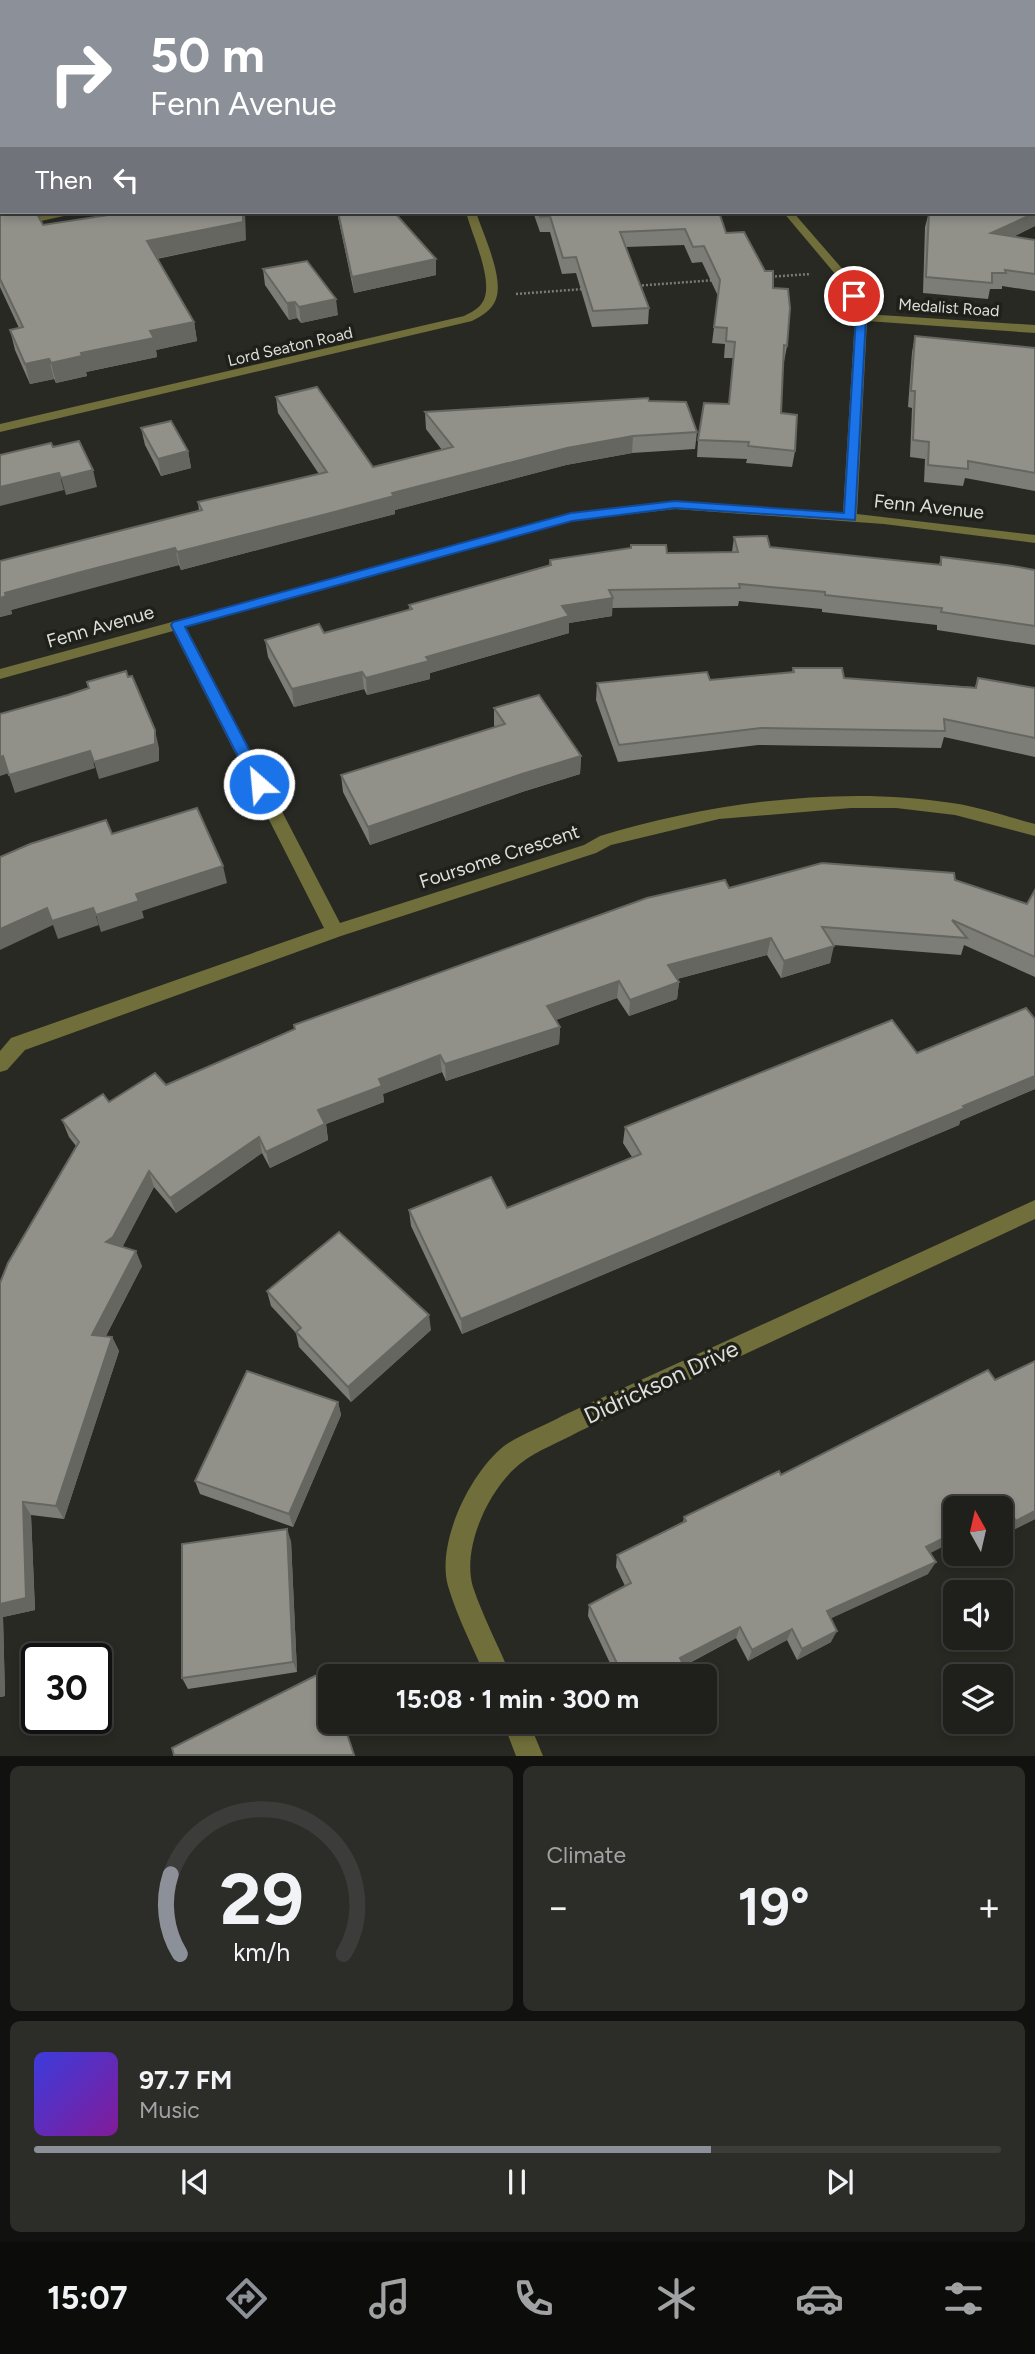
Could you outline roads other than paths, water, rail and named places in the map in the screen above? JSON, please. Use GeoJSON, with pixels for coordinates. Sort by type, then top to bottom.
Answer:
{"type":"FeatureCollection","features":[{"type":"Feature","properties":{"kind":"street"},"geometry":{"type":"LineString","coordinates":[[0,227],[68,214]]}},
{"type":"Feature","properties":{"kind":"street","name":"Lord Seaton Road"},"geometry":{"type":"LineString","coordinates":[[0,428],[468,319],[485,308],[492,296],[486,262],[472,214]]}},
{"type":"Feature","properties":{"kind":"street"},"geometry":{"type":"LineString","coordinates":[[790,214],[841,274],[861,317],[850,517]]}},
{"type":"Feature","properties":{"kind":"street","name":"Medalist Road"},"geometry":{"type":"LineString","coordinates":[[861,317],[1035,329]]}},
{"type":"Feature","properties":{"kind":"street","name":"Fenn Avenue"},"geometry":{"type":"LineString","coordinates":[[0,674],[571,517],[625,508],[675,505],[850,517],[1035,539]]}},
{"type":"Feature","properties":{"kind":"street"},"geometry":{"type":"LineString","coordinates":[[177,625],[335,931]]}},
{"type":"Feature","properties":{"kind":"street","name":"Foursome Crescent"},"geometry":{"type":"LineString","coordinates":[[0,1064],[18,1044],[335,931],[590,849],[606,840],[719,813],[851,802],[896,802],[955,809],[1035,830]]}},
{"type":"Feature","properties":{"kind":"street","name":"Didrickson Drive"},"geometry":{"type":"LineString","coordinates":[[493,1664],[460,1585],[458,1560],[463,1526],[483,1490],[512,1455],[581,1419],[1035,1209]]}},
{"type":"Feature","properties":{"kind":"street"},"geometry":{"type":"LineString","coordinates":[[521,1734],[530,1755]]}}]}
